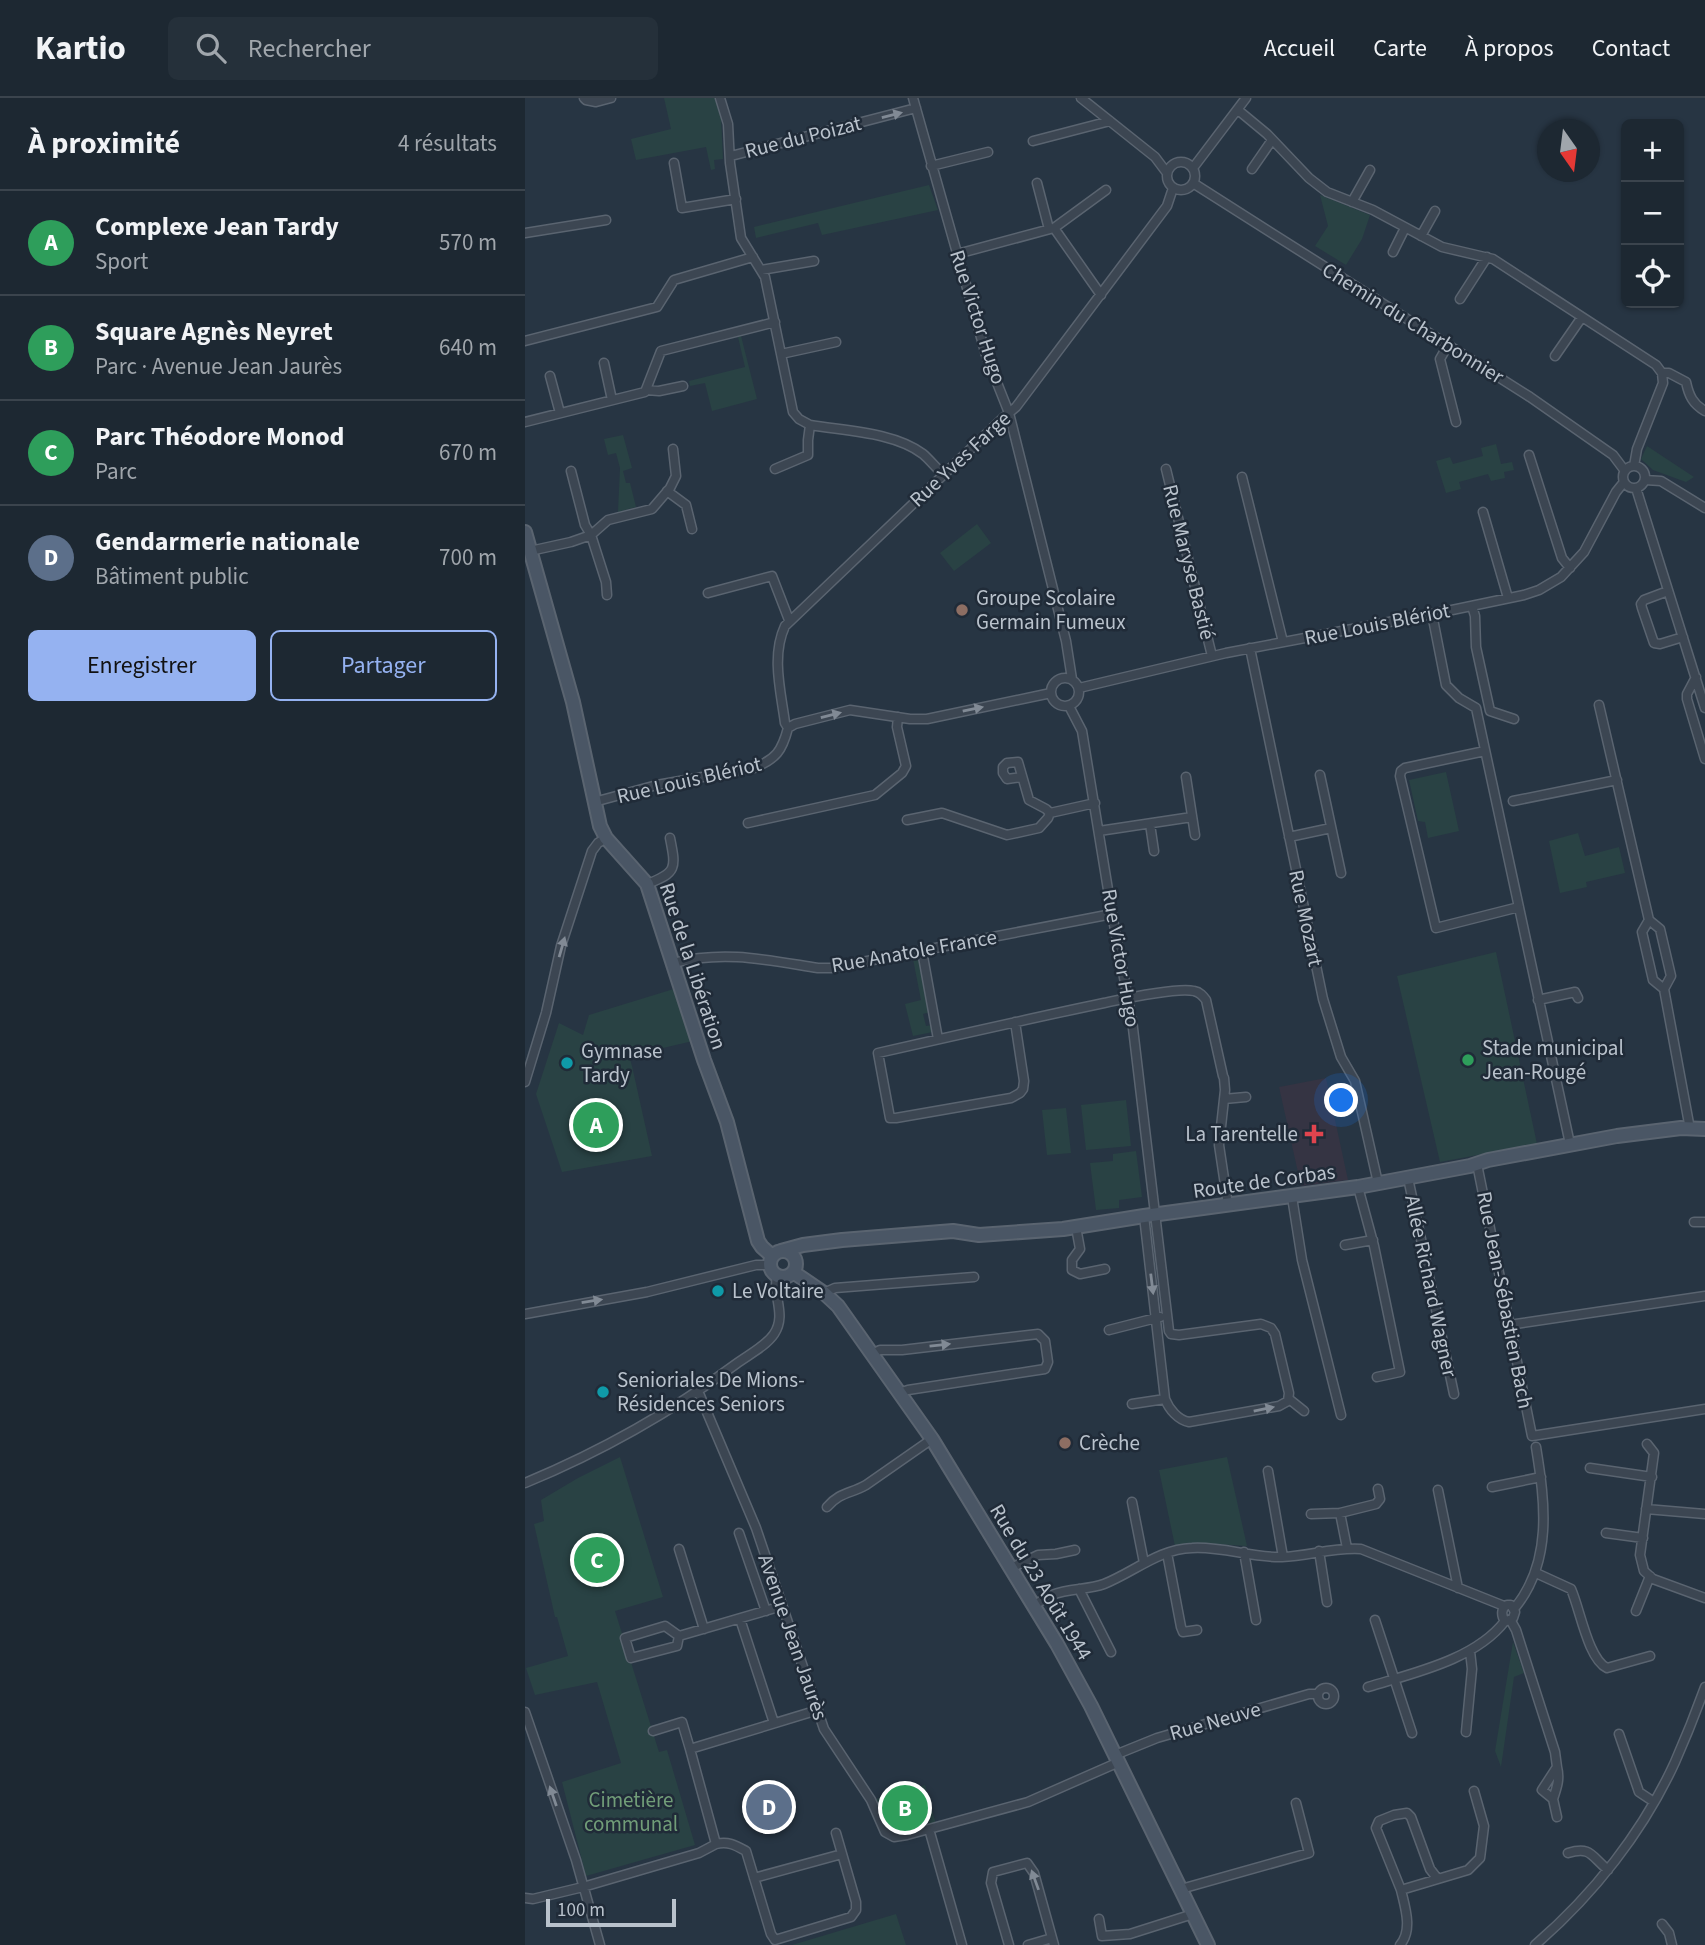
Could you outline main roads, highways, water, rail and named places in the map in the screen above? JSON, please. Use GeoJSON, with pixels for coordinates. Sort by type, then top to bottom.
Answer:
{"type":"FeatureCollection","features":[{"type":"Feature","properties":{"kind":"main road","name":"Rue de la Libération"},"geometry":{"type":"LineString","coordinates":[[525,532],[573,702],[600,826],[606,838],[647,884],[727,1122],[758,1241],[775,1262]]}},
{"type":"Feature","properties":{"kind":"main road","name":"Route de Corbas"},"geometry":{"type":"LineString","coordinates":[[824,1243],[806,1250],[787,1277],[775,1262],[803,1245],[842,1240],[953,1231],[979,1235],[1076,1227],[1378,1184],[1570,1144],[1651,1132],[1705,1129]]}},
{"type":"Feature","properties":{"kind":"main road","name":"Rue du 23 Août 1944"},"geometry":{"type":"LineString","coordinates":[[775,1262],[789,1252],[795,1266],[838,1306],[932,1438],[1086,1696],[1208,1945]]}},
{"type":"Feature","properties":{"kind":"place","name":"Groupe Scolaire Germain Fumeux"},"geometry":{"type":"Point","coordinates":[962,610]}},
{"type":"Feature","properties":{"kind":"place","name":"Stade municipal Jean-Rougé"},"geometry":{"type":"Point","coordinates":[1468,1060]}},
{"type":"Feature","properties":{"kind":"place","name":"Gymnase Tardy"},"geometry":{"type":"Point","coordinates":[567,1063]}},
{"type":"Feature","properties":{"kind":"place","name":"Complexe Jean Tardy"},"geometry":{"type":"Point","coordinates":[596,1125]}},
{"type":"Feature","properties":{"kind":"place","name":"La Tarentelle"},"geometry":{"type":"Point","coordinates":[1314,1134]}},
{"type":"Feature","properties":{"kind":"place","name":"Le Voltaire"},"geometry":{"type":"Point","coordinates":[718,1291]}},
{"type":"Feature","properties":{"kind":"place","name":"Senioriales De Mions- Résidences Seniors"},"geometry":{"type":"Point","coordinates":[603,1392]}},
{"type":"Feature","properties":{"kind":"place","name":"Crèche"},"geometry":{"type":"Point","coordinates":[1065,1443]}},
{"type":"Feature","properties":{"kind":"place","name":"Parc Théodore Monod"},"geometry":{"type":"Point","coordinates":[597,1560]}},
{"type":"Feature","properties":{"kind":"place","name":"Gendarmerie nationale"},"geometry":{"type":"Point","coordinates":[769,1807]}},
{"type":"Feature","properties":{"kind":"place","name":"Square Agnès Neyret"},"geometry":{"type":"Point","coordinates":[905,1808]}},
{"type":"Feature","properties":{"kind":"park label","name":"Cimetière communal"},"geometry":{"type":"Point","coordinates":[631,1812]}}]}
